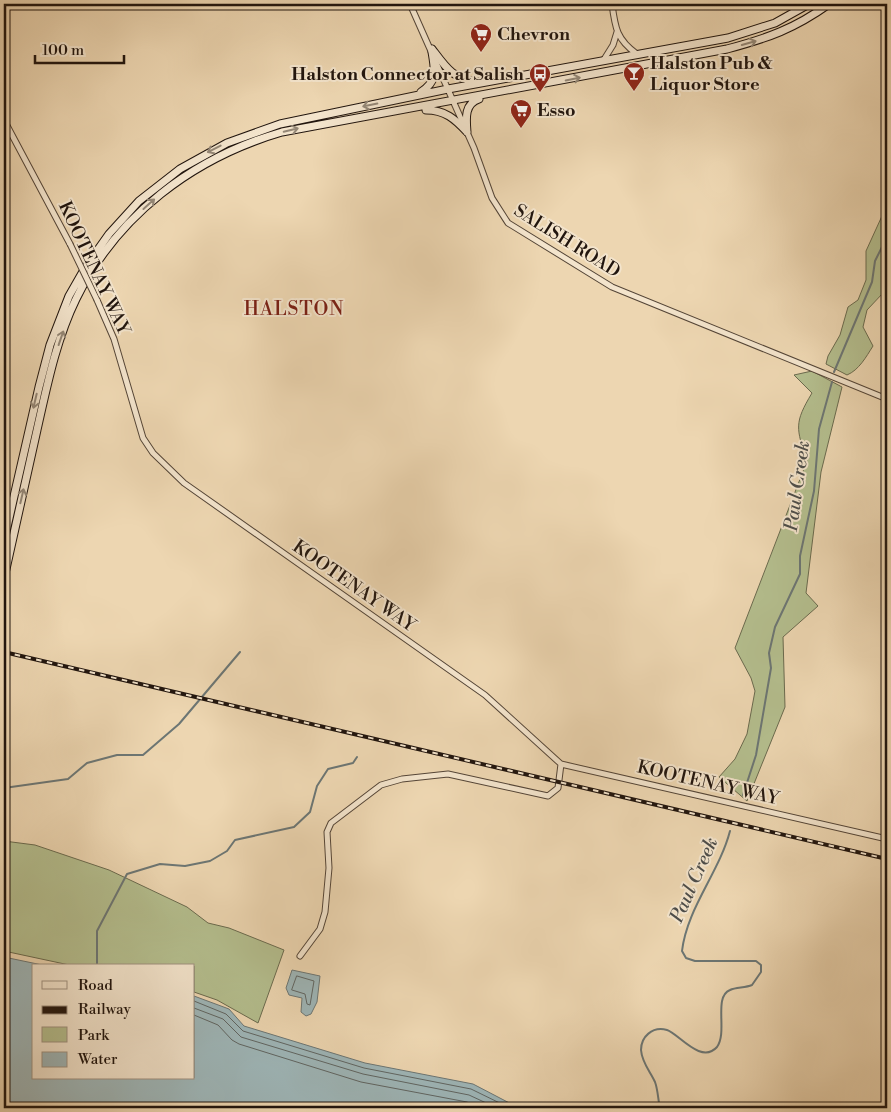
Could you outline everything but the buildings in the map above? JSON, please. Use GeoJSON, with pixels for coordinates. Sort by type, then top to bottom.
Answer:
{"type":"FeatureCollection","features":[{"type":"Feature","properties":{"kind":"main road"},"geometry":{"type":"LineString","coordinates":[[4,540],[38,387],[60,318],[96,250],[122,218],[139,201],[180,169],[227,143],[280,124],[448,89],[728,38],[775,23],[810,4]]}},
{"type":"Feature","properties":{"kind":"main road"},"geometry":{"type":"LineString","coordinates":[[4,578],[46,390],[76,300],[89,276],[129,224],[164,191],[204,164],[231,150],[289,130],[453,102],[727,49],[774,36],[829,4]]}},
{"type":"Feature","properties":{"kind":"main road"},"geometry":{"type":"LineString","coordinates":[[432,49],[448,70],[457,77],[484,83]]}},
{"type":"Feature","properties":{"kind":"main road"},"geometry":{"type":"LineString","coordinates":[[417,95],[433,83],[436,75],[432,49]]}},
{"type":"Feature","properties":{"kind":"main road"},"geometry":{"type":"LineString","coordinates":[[467,132],[466,116],[469,107],[474,100],[490,94]]}},
{"type":"Feature","properties":{"kind":"main road"},"geometry":{"type":"LineString","coordinates":[[409,110],[444,112],[454,118],[467,132]]}},
{"type":"Feature","properties":{"kind":"street","name":"SALISH ROAD"},"geometry":{"type":"LineString","coordinates":[[410,4],[432,49],[492,198],[502,217],[523,234],[612,287],[887,399]]}},
{"type":"Feature","properties":{"kind":"street"},"geometry":{"type":"LineString","coordinates":[[612,4],[617,32],[624,45],[638,54]]}},
{"type":"Feature","properties":{"kind":"street"},"geometry":{"type":"LineString","coordinates":[[603,61],[613,45],[617,32]]}},
{"type":"Feature","properties":{"kind":"street","name":"KOOTENAY WAY"},"geometry":{"type":"LineString","coordinates":[[4,120],[70,244],[97,300],[114,339],[143,438],[153,453],[184,483],[486,695],[561,764],[887,839]]}},
{"type":"Feature","properties":{"kind":"street"},"geometry":{"type":"LineString","coordinates":[[300,956],[320,930],[325,912],[329,868],[326,839],[331,823],[372,791],[390,780],[448,774],[548,796],[558,788],[561,764]]}},
{"type":"Feature","properties":{"kind":"green space"},"geometry":{"type":"Polygon","coordinates":[[[887,205],[887,278],[883,293],[867,310],[863,327],[873,346],[859,367],[847,375],[826,364],[828,356],[840,335],[848,307],[858,300],[866,280],[866,251],[887,205]]]}},
{"type":"Feature","properties":{"kind":"green space"},"geometry":{"type":"Polygon","coordinates":[[[812,371],[842,387],[821,472],[806,593],[818,606],[783,637],[785,707],[747,801],[719,777],[735,759],[747,734],[755,691],[751,678],[735,648],[807,461],[799,433],[799,426],[802,412],[812,393],[794,375],[812,371]]]}},
{"type":"Feature","properties":{"kind":"green space"},"geometry":{"type":"Polygon","coordinates":[[[4,841],[35,845],[109,870],[187,907],[208,923],[229,928],[284,950],[258,1023],[217,1000],[195,992],[195,964],[65,964],[4,951],[4,841]]]}},
{"type":"Feature","properties":{"kind":"water"},"geometry":{"type":"Polygon","coordinates":[[[4,957],[37,964],[32,964],[32,1080],[195,1080],[195,996],[229,1009],[244,1026],[365,1063],[473,1084],[519,1108],[4,1108],[4,957]]]}},
{"type":"Feature","properties":{"kind":"water"},"geometry":{"type":"Polygon","coordinates":[[[292,970],[320,976],[317,1002],[311,1014],[306,1016],[301,1012],[302,998],[289,995],[286,988],[292,970]]]}},
{"type":"Feature","properties":{"kind":"waterway","name":"Paul Creek"},"geometry":{"type":"LineString","coordinates":[[834,372],[872,282],[875,261],[887,237]]}},
{"type":"Feature","properties":{"kind":"waterway","name":"Paul Creek"},"geometry":{"type":"LineString","coordinates":[[743,795],[756,755],[771,668],[769,653],[775,627],[800,574],[800,556],[814,491],[819,429],[832,382]]}},
{"type":"Feature","properties":{"kind":"waterway"},"geometry":{"type":"LineString","coordinates":[[4,788],[68,779],[87,763],[117,755],[143,755],[179,724],[240,652]]}},
{"type":"Feature","properties":{"kind":"waterway"},"geometry":{"type":"LineString","coordinates":[[97,964],[97,931],[127,874],[160,864],[185,866],[210,861],[227,851],[235,840],[294,827],[310,812],[317,786],[328,769],[353,763],[357,757]]}},
{"type":"Feature","properties":{"kind":"waterway","name":"Paul Creek"},"geometry":{"type":"LineString","coordinates":[[660,1108],[655,1082],[642,1055],[641,1050],[645,1037],[652,1031],[667,1030],[697,1050],[711,1052],[720,1041],[721,1007],[725,994],[732,989],[752,985],[761,972],[761,965],[756,961],[695,961],[686,958],[682,951],[690,920],[719,861],[730,831]]}},
{"type":"Feature","properties":{"kind":"railway"},"geometry":{"type":"LineString","coordinates":[[4,652],[887,859]]}},
{"type":"Feature","properties":{"kind":"place","name":"Chevron"},"geometry":{"type":"Point","coordinates":[481,53]}},
{"type":"Feature","properties":{"kind":"place","name":"Halston Pub & Liquor Store"},"geometry":{"type":"Point","coordinates":[634,92]}},
{"type":"Feature","properties":{"kind":"place","name":"Halston Connector at Salish"},"geometry":{"type":"Point","coordinates":[540,93]}},
{"type":"Feature","properties":{"kind":"place","name":"Esso"},"geometry":{"type":"Point","coordinates":[521,129]}},
{"type":"Feature","properties":{"kind":"district","name":"HALSTON"},"geometry":{"type":"Point","coordinates":[294,309]}}]}
